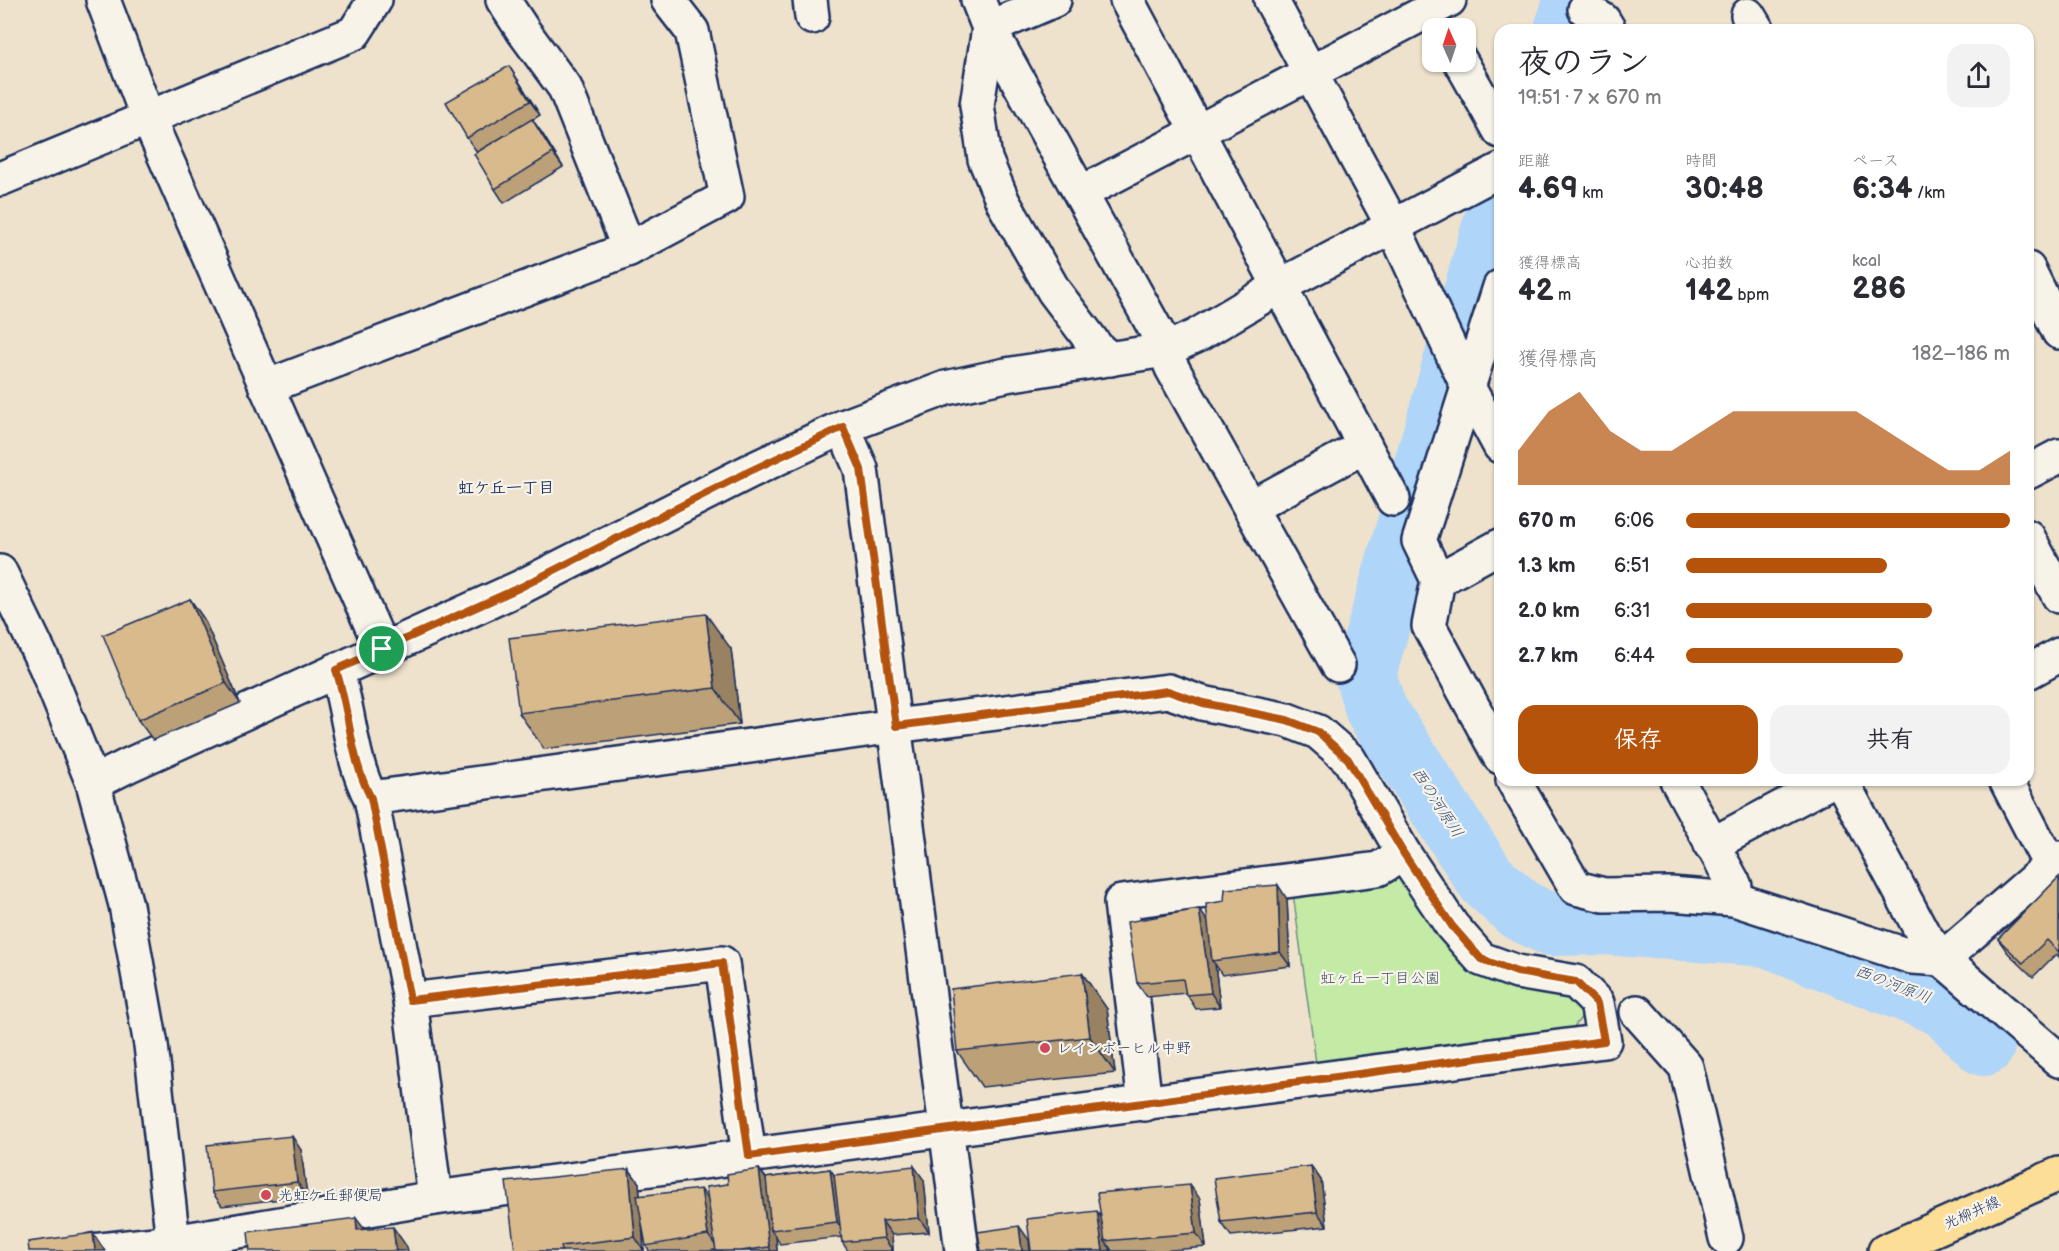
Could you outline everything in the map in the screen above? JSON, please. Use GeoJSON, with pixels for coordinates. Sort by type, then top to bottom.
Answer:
{"type":"FeatureCollection","features":[{"type":"Feature","properties":{"kind":"main road","name":"光柳井線"},"geometry":{"type":"LineString","coordinates":[[1885,1251],[2059,1174]]}},
{"type":"Feature","properties":{"kind":"street"},"geometry":{"type":"LineString","coordinates":[[103,0],[148,117],[382,649]]}},
{"type":"Feature","properties":{"kind":"street"},"geometry":{"type":"LineString","coordinates":[[0,179],[354,33],[375,0]]}},
{"type":"Feature","properties":{"kind":"street"},"geometry":{"type":"LineString","coordinates":[[503,0],[565,88],[629,249]]}},
{"type":"Feature","properties":{"kind":"street"},"geometry":{"type":"LineString","coordinates":[[266,387],[629,249],[727,197],[692,31],[668,0]]}},
{"type":"Feature","properties":{"kind":"street"},"geometry":{"type":"LineString","coordinates":[[984,14],[1054,0]]}},
{"type":"Feature","properties":{"kind":"street"},"geometry":{"type":"LineString","coordinates":[[1127,0],[1393,499]]}},
{"type":"Feature","properties":{"kind":"street"},"geometry":{"type":"LineString","coordinates":[[1271,0],[1393,226],[1468,387],[1494,435]]}},
{"type":"Feature","properties":{"kind":"street"},"geometry":{"type":"LineString","coordinates":[[1081,193],[1310,73],[1437,10]]}},
{"type":"Feature","properties":{"kind":"street"},"geometry":{"type":"LineString","coordinates":[[984,14],[1165,350],[1172,368],[1338,665]]}},
{"type":"Feature","properties":{"kind":"street"},"geometry":{"type":"LineString","coordinates":[[984,14],[977,105],[985,159],[1003,202],[1054,291],[1097,348],[1110,359]]}},
{"type":"Feature","properties":{"kind":"street"},"geometry":{"type":"LineString","coordinates":[[1467,72],[1494,120]]}},
{"type":"Feature","properties":{"kind":"street"},"geometry":{"type":"LineString","coordinates":[[93,783],[521,587],[750,471],[843,427],[946,388],[1006,375],[1165,350],[1196,336],[1280,286],[1494,173]]}},
{"type":"Feature","properties":{"kind":"street"},"geometry":{"type":"LineString","coordinates":[[2034,281],[2059,332]]}},
{"type":"Feature","properties":{"kind":"street"},"geometry":{"type":"LineString","coordinates":[[1494,305],[1419,541],[1438,580],[1429,626],[1494,745]]}},
{"type":"Feature","properties":{"kind":"street"},"geometry":{"type":"LineString","coordinates":[[843,427],[861,469],[962,1251]]}},
{"type":"Feature","properties":{"kind":"street"},"geometry":{"type":"LineString","coordinates":[[1251,507],[1365,446]]}},
{"type":"Feature","properties":{"kind":"street"},"geometry":{"type":"LineString","coordinates":[[2034,469],[2059,456]]}},
{"type":"Feature","properties":{"kind":"street"},"geometry":{"type":"LineString","coordinates":[[2034,548],[2059,596]]}},
{"type":"Feature","properties":{"kind":"street"},"geometry":{"type":"LineString","coordinates":[[1438,580],[1494,549]]}},
{"type":"Feature","properties":{"kind":"street"},"geometry":{"type":"LineString","coordinates":[[0,572],[46,667],[93,783],[126,905],[151,1045],[174,1246]]}},
{"type":"Feature","properties":{"kind":"street"},"geometry":{"type":"LineString","coordinates":[[2034,669],[2059,656]]}},
{"type":"Feature","properties":{"kind":"street"},"geometry":{"type":"LineString","coordinates":[[336,670],[343,689],[361,780],[371,798],[410,1000],[435,1198]]}},
{"type":"Feature","properties":{"kind":"street"},"geometry":{"type":"LineString","coordinates":[[92,1251],[174,1246],[435,1198],[1604,1041],[1597,1003],[1576,982],[1517,972],[1481,959],[1452,926],[1404,854],[1348,759],[1318,732],[1287,720],[1203,703],[1168,691],[371,798]]}},
{"type":"Feature","properties":{"kind":"street"},"geometry":{"type":"LineString","coordinates":[[1517,786],[1576,888],[1604,895],[1670,894],[1734,899],[1912,957],[1942,959],[2055,861],[2010,786]]}},
{"type":"Feature","properties":{"kind":"street"},"geometry":{"type":"LineString","coordinates":[[1680,786],[1735,886],[1734,899]]}},
{"type":"Feature","properties":{"kind":"street"},"geometry":{"type":"LineString","coordinates":[[1712,845],[1822,786]]}},
{"type":"Feature","properties":{"kind":"street"},"geometry":{"type":"LineString","coordinates":[[1844,786],[1922,932],[1942,959],[2059,1060]]}},
{"type":"Feature","properties":{"kind":"street"},"geometry":{"type":"LineString","coordinates":[[1144,1104],[1120,902],[1378,869],[1404,854]]}},
{"type":"Feature","properties":{"kind":"street"},"geometry":{"type":"LineString","coordinates":[[410,1000],[722,963],[749,1156]]}},
{"type":"Feature","properties":{"kind":"street"},"geometry":{"type":"LineString","coordinates":[[1637,1012],[1686,1067],[1726,1238]]}},
{"type":"Feature","properties":{"kind":"green space","name":"虹ヶ丘一丁目公園"},"geometry":{"type":"Polygon","coordinates":[[[1401,876],[1448,943],[1578,997],[1583,1015],[1570,1032],[1316,1063],[1293,893],[1401,876]]]}},
{"type":"Feature","properties":{"kind":"building"},"geometry":{"type":"Polygon","coordinates":[[[509,66],[530,101],[467,138],[446,102],[509,66]]]}},
{"type":"Feature","properties":{"kind":"building"},"geometry":{"type":"Polygon","coordinates":[[[532,119],[553,153],[495,189],[474,154],[532,119]]]}},
{"type":"Feature","properties":{"kind":"building"},"geometry":{"type":"Polygon","coordinates":[[[190,599],[226,683],[138,720],[103,635],[190,599]]]}},
{"type":"Feature","properties":{"kind":"building"},"geometry":{"type":"Polygon","coordinates":[[[706,614],[715,688],[519,713],[509,638],[706,614]]]}},
{"type":"Feature","properties":{"kind":"building"},"geometry":{"type":"Polygon","coordinates":[[[2059,877],[2059,952],[2047,940],[2023,963],[1998,939],[2059,877]]]}},
{"type":"Feature","properties":{"kind":"building"},"geometry":{"type":"Polygon","coordinates":[[[1278,885],[1280,952],[1212,961],[1206,904],[1224,901],[1225,889],[1278,885]]]}},
{"type":"Feature","properties":{"kind":"building"},"geometry":{"type":"Polygon","coordinates":[[[1199,909],[1211,993],[1186,995],[1183,979],[1137,983],[1127,922],[1199,909]]]}},
{"type":"Feature","properties":{"kind":"building"},"geometry":{"type":"Polygon","coordinates":[[[1082,973],[1090,1037],[957,1051],[951,989],[1082,973]]]}},
{"type":"Feature","properties":{"kind":"building"},"geometry":{"type":"Polygon","coordinates":[[[292,1136],[297,1182],[212,1192],[207,1145],[292,1136]]]}},
{"type":"Feature","properties":{"kind":"building"},"geometry":{"type":"Polygon","coordinates":[[[914,1166],[919,1218],[882,1221],[884,1238],[842,1242],[834,1175],[914,1166]]]}},
{"type":"Feature","properties":{"kind":"building"},"geometry":{"type":"Polygon","coordinates":[[[1311,1166],[1317,1212],[1221,1222],[1214,1178],[1311,1166]]]}},
{"type":"Feature","properties":{"kind":"building"},"geometry":{"type":"Polygon","coordinates":[[[629,1169],[635,1237],[561,1246],[562,1251],[515,1251],[506,1182],[629,1169]]]}},
{"type":"Feature","properties":{"kind":"building"},"geometry":{"type":"Polygon","coordinates":[[[759,1169],[769,1247],[741,1251],[716,1251],[706,1187],[728,1184],[727,1174],[759,1169]]]}},
{"type":"Feature","properties":{"kind":"building"},"geometry":{"type":"Polygon","coordinates":[[[830,1169],[837,1222],[771,1230],[766,1178],[830,1169]]]}},
{"type":"Feature","properties":{"kind":"building"},"geometry":{"type":"Polygon","coordinates":[[[1190,1185],[1196,1233],[1105,1241],[1097,1193],[1190,1185]]]}},
{"type":"Feature","properties":{"kind":"building"},"geometry":{"type":"Polygon","coordinates":[[[701,1189],[708,1235],[646,1246],[637,1196],[701,1189]]]}},
{"type":"Feature","properties":{"kind":"building"},"geometry":{"type":"Polygon","coordinates":[[[1097,1211],[1103,1251],[1031,1251],[1027,1219],[1097,1211]]]}},
{"type":"Feature","properties":{"kind":"building"},"geometry":{"type":"Polygon","coordinates":[[[356,1218],[357,1230],[393,1227],[396,1251],[250,1251],[248,1232],[356,1218]]]}},
{"type":"Feature","properties":{"kind":"building"},"geometry":{"type":"Polygon","coordinates":[[[1019,1226],[1022,1251],[981,1251],[978,1232],[1019,1226]]]}},
{"type":"Feature","properties":{"kind":"building"},"geometry":{"type":"Polygon","coordinates":[[[93,1233],[95,1251],[29,1251],[28,1242],[93,1233]]]}},
{"type":"Feature","properties":{"kind":"waterway","name":"西の河原川"},"geometry":{"type":"LineString","coordinates":[[1567,24],[1575,0]]}},
{"type":"Feature","properties":{"kind":"waterway","name":"西の河原川"},"geometry":{"type":"LineString","coordinates":[[1494,223],[1365,674],[1376,710],[1486,879],[1520,910],[1551,925],[1604,924],[1767,936],[1944,1006],[1984,1045]]}},
{"type":"Feature","properties":{"kind":"place","name":"レインボーヒル中野"},"geometry":{"type":"Point","coordinates":[1045,1048]}},
{"type":"Feature","properties":{"kind":"place","name":"光虹ケ丘郵便局"},"geometry":{"type":"Point","coordinates":[266,1195]}},
{"type":"Feature","properties":{"kind":"district","name":"虹ケ丘一丁目"},"geometry":{"type":"Point","coordinates":[506,488]}},
{"type":"Feature","properties":{"kind":"route"},"geometry":{"type":"LineString","coordinates":[[843,427],[861,469],[896,726],[1168,691],[1203,703],[1287,720],[1318,732],[1348,759],[1404,854],[1452,926],[1481,959],[1517,972],[1576,982],[1597,1003],[1604,1041],[749,1156],[722,963],[410,1000],[371,798],[361,780],[343,689],[336,670],[382,649],[521,587],[750,471],[843,427]]}}]}
